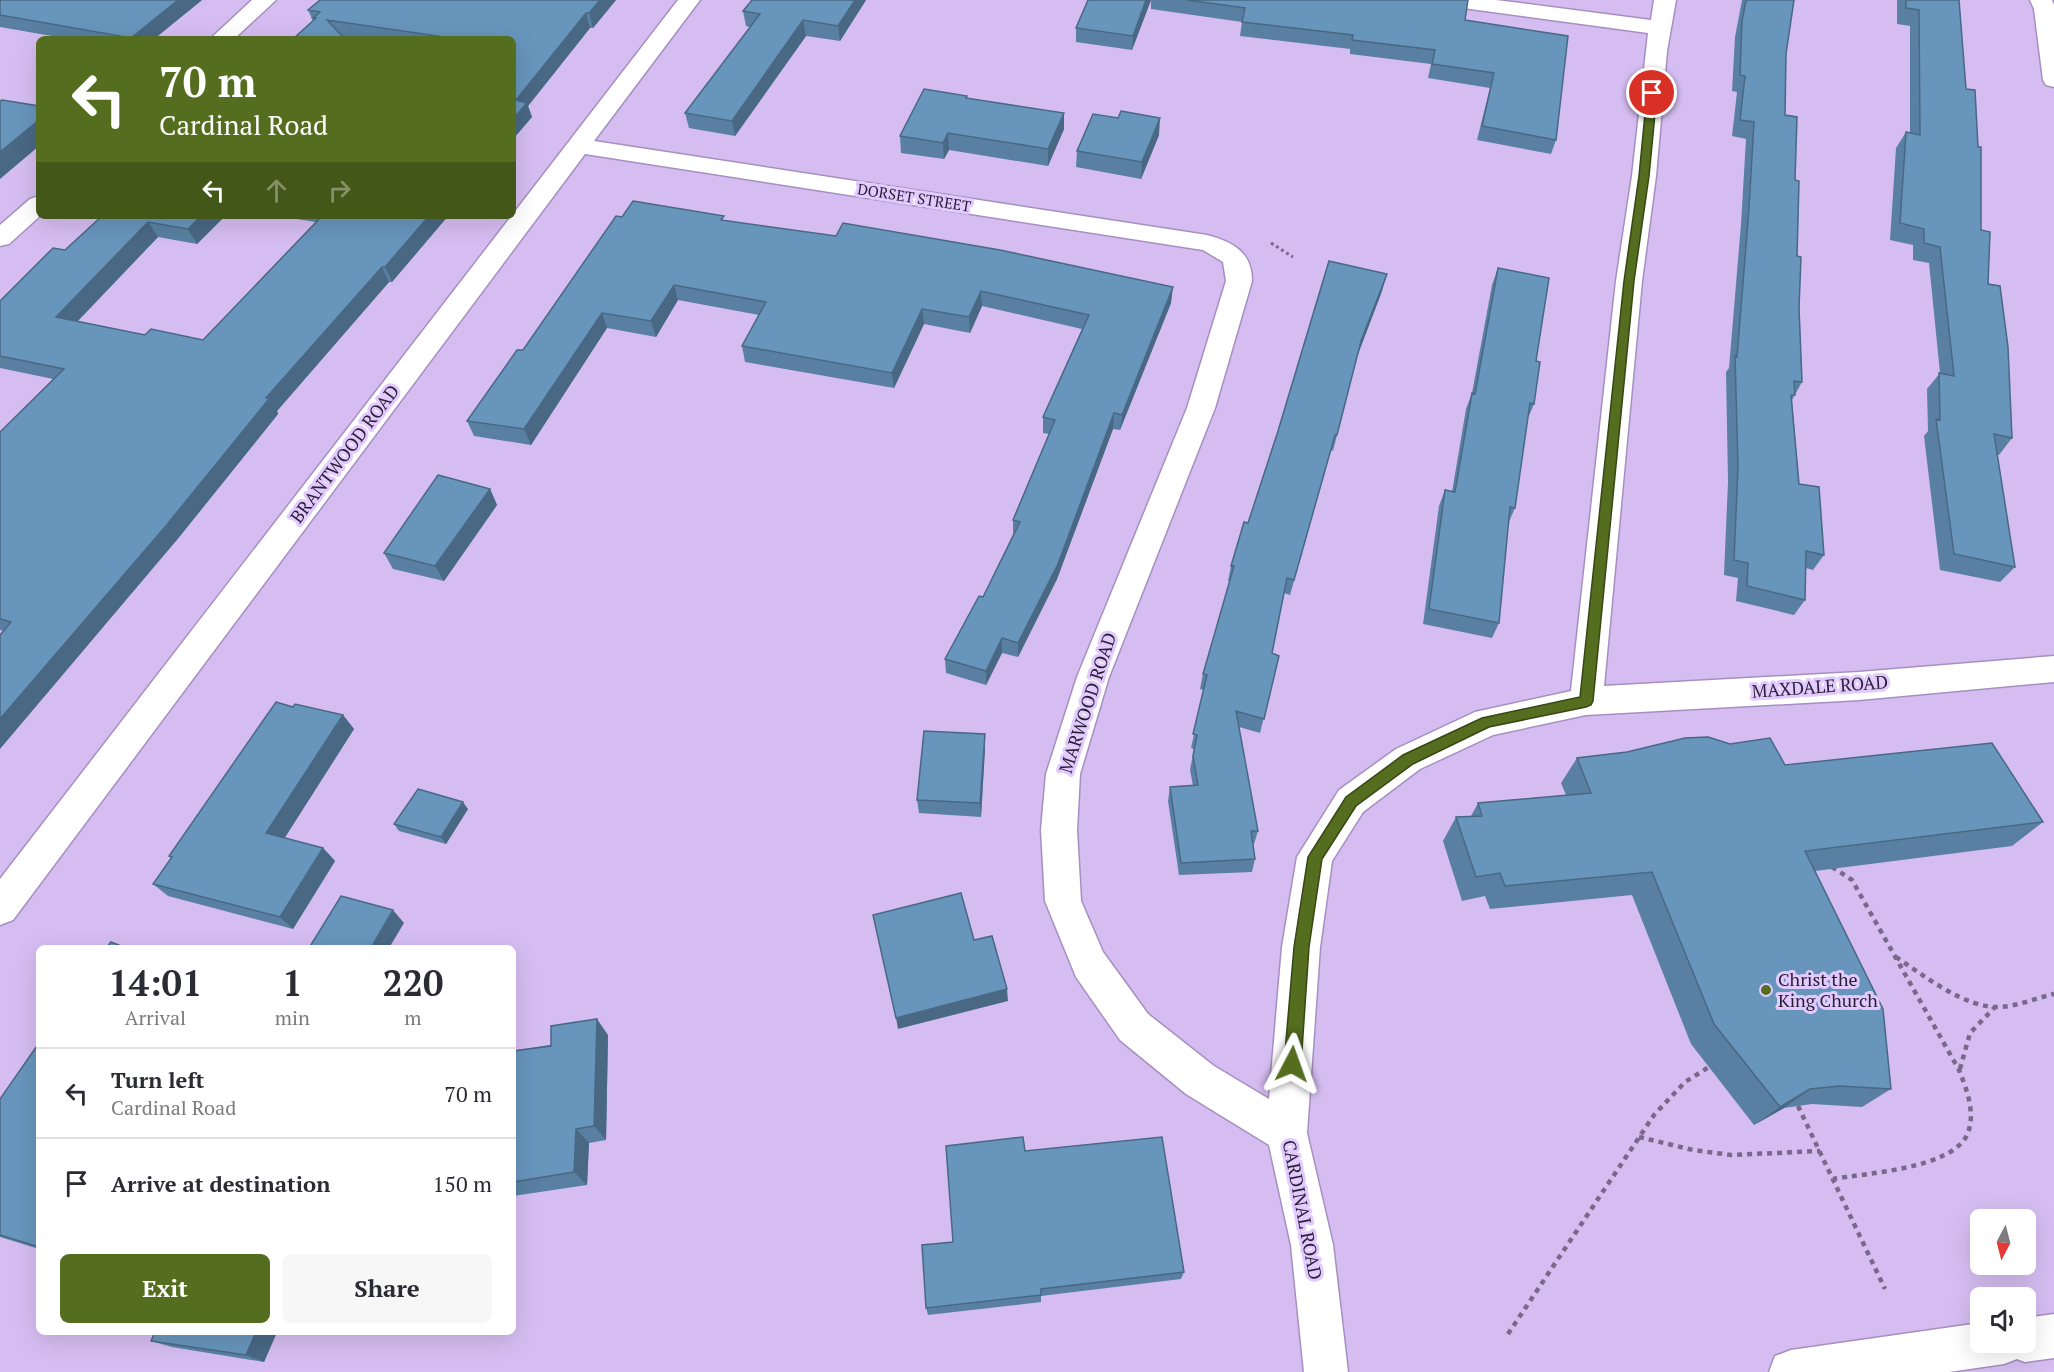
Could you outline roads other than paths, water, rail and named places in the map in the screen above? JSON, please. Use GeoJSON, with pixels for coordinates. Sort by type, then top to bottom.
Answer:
{"type":"FeatureCollection","features":[{"type":"Feature","properties":{"kind":"street"},"geometry":{"type":"LineString","coordinates":[[224,36],[265,0]]}},
{"type":"Feature","properties":{"kind":"street","name":"BRANTWOOD ROAD"},"geometry":{"type":"LineString","coordinates":[[0,908],[689,0]]}},
{"type":"Feature","properties":{"kind":"street"},"geometry":{"type":"LineString","coordinates":[[1448,0],[1662,14],[1644,176],[1629,281],[1586,701]]}},
{"type":"Feature","properties":{"kind":"street"},"geometry":{"type":"LineString","coordinates":[[2041,0],[2054,80]]}},
{"type":"Feature","properties":{"kind":"street","name":"DORSET STREET"},"geometry":{"type":"LineString","coordinates":[[578,146],[1207,243],[1223,248],[1236,259],[1240,267]]}},
{"type":"Feature","properties":{"kind":"street"},"geometry":{"type":"LineString","coordinates":[[0,238],[36,207]]}},
{"type":"Feature","properties":{"kind":"street","name":"MARWOOD ROAD"},"geometry":{"type":"LineString","coordinates":[[1240,267],[1239,281],[1201,408],[1093,677],[1063,774],[1059,830],[1063,901],[1089,964],[1134,1027],[1200,1080],[1287,1133]]}},
{"type":"Feature","properties":{"kind":"street","name":"MAXDALE ROAD"},"geometry":{"type":"LineString","coordinates":[[1586,701],[1859,686],[2054,669]]}},
{"type":"Feature","properties":{"kind":"street","name":"CARDINAL ROAD"},"geometry":{"type":"LineString","coordinates":[[1326,1372],[1312,1245],[1287,1133],[1301,947],[1315,857],[1351,801],[1408,759],[1487,722],[1586,701]]}},
{"type":"Feature","properties":{"kind":"street"},"geometry":{"type":"LineString","coordinates":[[2036,1338],[2054,1336]]}},
{"type":"Feature","properties":{"kind":"street"},"geometry":{"type":"LineString","coordinates":[[1791,1372],[1878,1366],[1970,1348]]}},
{"type":"Feature","properties":{"kind":"place","name":"Christ the King Church"},"geometry":{"type":"Point","coordinates":[1766,990]}}]}
